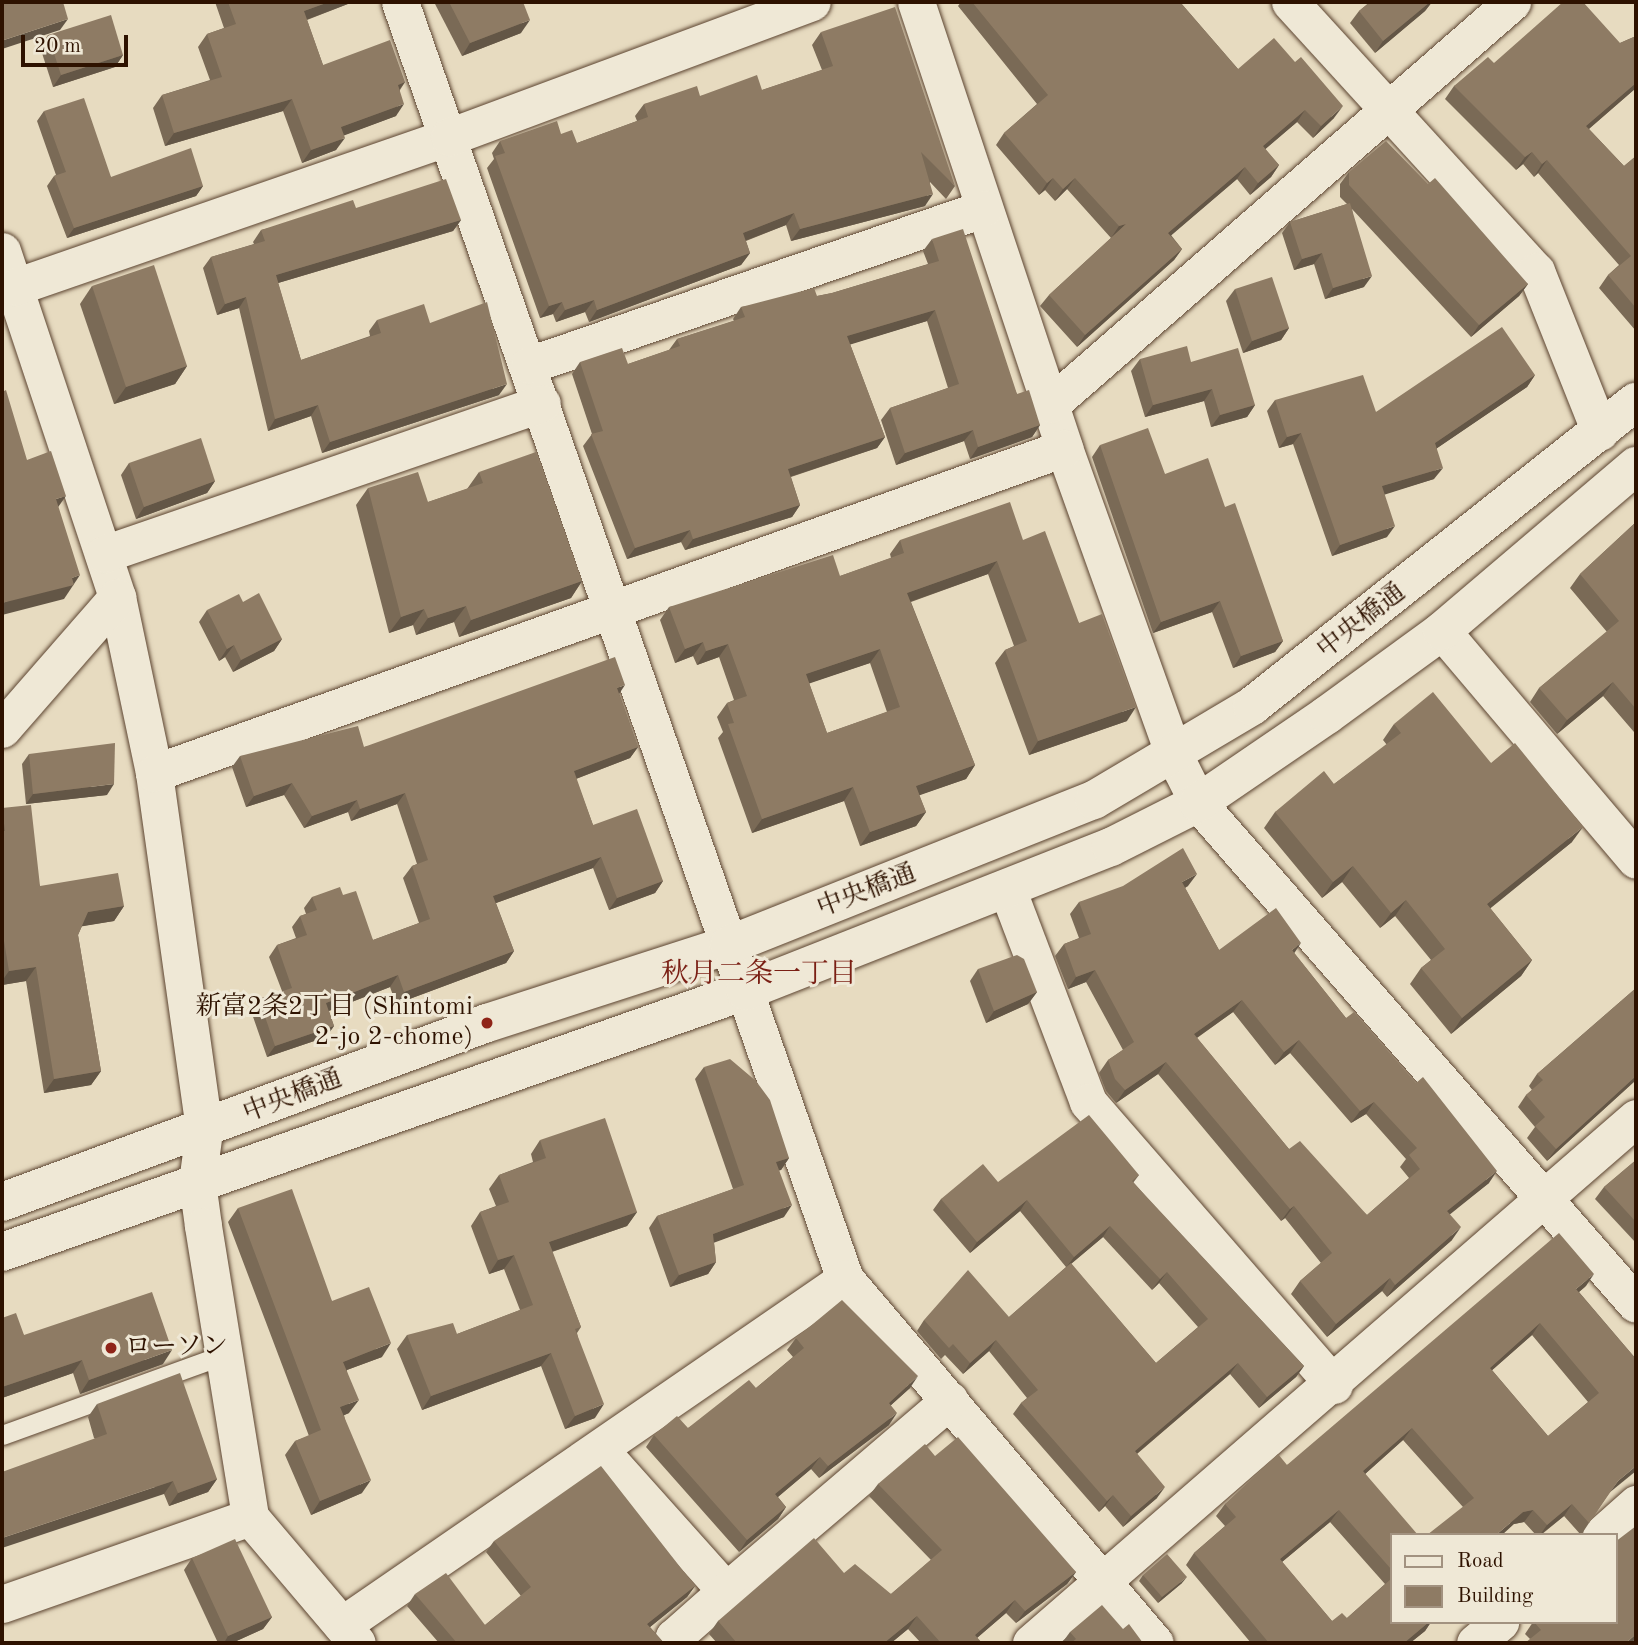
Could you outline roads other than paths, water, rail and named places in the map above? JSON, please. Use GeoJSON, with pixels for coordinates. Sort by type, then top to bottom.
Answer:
{"type":"FeatureCollection","features":[{"type":"Feature","properties":{"kind":"street"},"geometry":{"type":"LineString","coordinates":[[400,2],[616,610],[845,1279],[950,1399],[1155,1643]]}},
{"type":"Feature","properties":{"kind":"street"},"geometry":{"type":"LineString","coordinates":[[15,287],[449,137],[812,2]]}},
{"type":"Feature","properties":{"kind":"street"},"geometry":{"type":"LineString","coordinates":[[916,2],[1064,448],[1174,755],[1198,803],[1636,1304]]}},
{"type":"Feature","properties":{"kind":"street"},"geometry":{"type":"LineString","coordinates":[[1290,2],[1383,110],[1536,271],[1600,432]]}},
{"type":"Feature","properties":{"kind":"street"},"geometry":{"type":"LineString","coordinates":[[1051,404],[1383,110],[1512,2]]}},
{"type":"Feature","properties":{"kind":"street"},"geometry":{"type":"LineString","coordinates":[[529,365],[984,208]]}},
{"type":"Feature","properties":{"kind":"street"},"geometry":{"type":"LineString","coordinates":[[2,251],[117,597],[154,773],[204,1131],[197,1182],[250,1517],[349,1634],[600,1450],[845,1279]]}},
{"type":"Feature","properties":{"kind":"street"},"geometry":{"type":"LineString","coordinates":[[104,554],[542,403]]}},
{"type":"Feature","properties":{"kind":"street","name":"中央橋通"},"geometry":{"type":"LineString","coordinates":[[2,1202],[204,1131],[487,1023],[729,945],[985,848],[1094,800],[1174,755],[1333,646],[1635,406]]}},
{"type":"Feature","properties":{"kind":"street"},"geometry":{"type":"LineString","coordinates":[[154,773],[1064,448]]}},
{"type":"Feature","properties":{"kind":"street","name":"中央橋通"},"geometry":{"type":"LineString","coordinates":[[2,1252],[745,991],[1008,891],[1198,803],[1442,631],[1636,466]]}},
{"type":"Feature","properties":{"kind":"street"},"geometry":{"type":"LineString","coordinates":[[2,729],[117,597]]}},
{"type":"Feature","properties":{"kind":"street"},"geometry":{"type":"LineString","coordinates":[[1442,631],[1636,860]]}},
{"type":"Feature","properties":{"kind":"street"},"geometry":{"type":"LineString","coordinates":[[1008,891],[1088,1102],[1334,1385]]}},
{"type":"Feature","properties":{"kind":"street"},"geometry":{"type":"LineString","coordinates":[[1031,1643],[1334,1385],[1636,1118]]}},
{"type":"Feature","properties":{"kind":"street"},"geometry":{"type":"LineString","coordinates":[[680,1643],[674,1637],[950,1399]]}},
{"type":"Feature","properties":{"kind":"street"},"geometry":{"type":"LineString","coordinates":[[600,1450],[726,1591]]}},
{"type":"Feature","properties":{"kind":"street"},"geometry":{"type":"LineString","coordinates":[[1603,1533],[1636,1504]]}},
{"type":"Feature","properties":{"kind":"street"},"geometry":{"type":"LineString","coordinates":[[2,1604],[250,1517]]}},
{"type":"Feature","properties":{"kind":"street"},"geometry":{"type":"LineString","coordinates":[[1475,1643],[1498,1624]]}},
{"type":"Feature","properties":{"kind":"lane"},"geometry":{"type":"LineString","coordinates":[[2,1435],[223,1355]]}},
{"type":"Feature","properties":{"kind":"place","name":"新富2条2丁目 (Shintomi 2-jo 2-chome)"},"geometry":{"type":"Point","coordinates":[487,1023]}},
{"type":"Feature","properties":{"kind":"place","name":"ローソン"},"geometry":{"type":"Point","coordinates":[111,1348]}},
{"type":"Feature","properties":{"kind":"district","name":"秋月二条一丁目"},"geometry":{"type":"Point","coordinates":[759,975]}}]}
